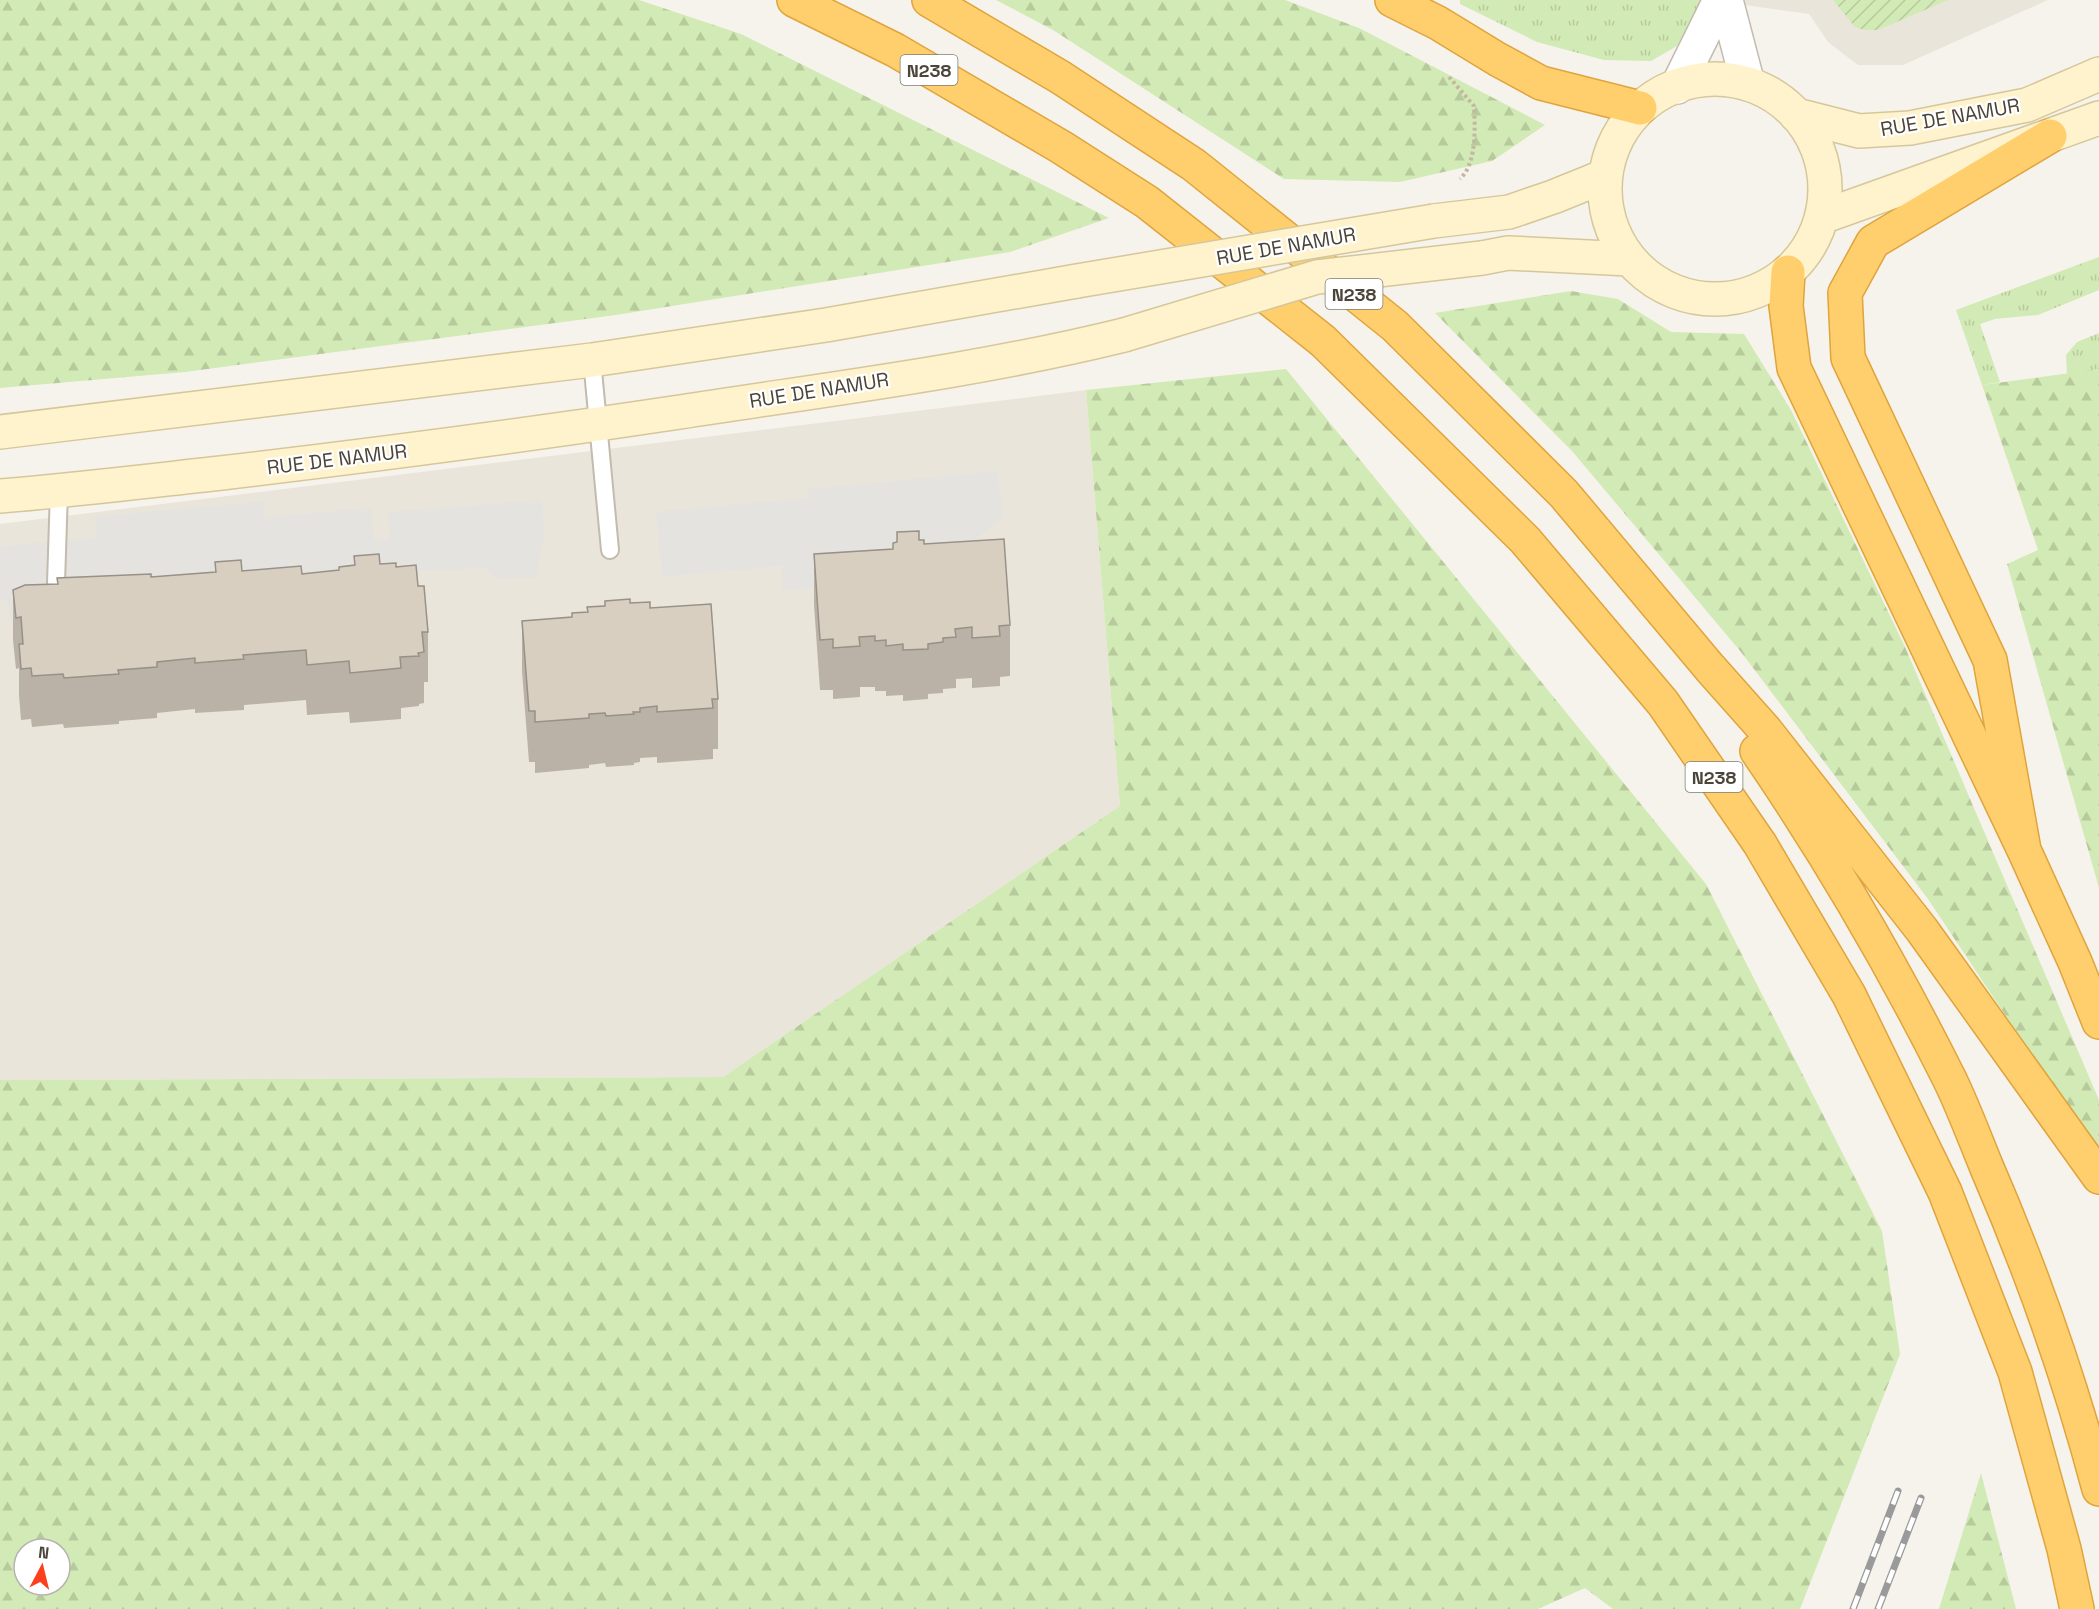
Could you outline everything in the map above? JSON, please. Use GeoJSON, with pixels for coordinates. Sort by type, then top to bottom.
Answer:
{"type":"FeatureCollection","features":[{"type":"Feature","properties":{"kind":"highway","name":"N238"},"geometry":{"type":"LineString","coordinates":[[794,0],[895,50],[1061,147],[1147,201],[1323,341],[1525,540],[1662,703],[1760,844],[1849,995],[1945,1192],[2015,1372],[2064,1549],[2077,1609]]}},
{"type":"Feature","properties":{"kind":"highway","name":"N238"},"geometry":{"type":"LineString","coordinates":[[929,0],[1060,77],[1194,165],[1395,326],[1564,494],[1710,668],[1750,741],[1803,819],[1882,951],[1950,1082],[2020,1245],[2079,1415],[2099,1489]]}},
{"type":"Feature","properties":{"kind":"highway"},"geometry":{"type":"LineString","coordinates":[[1392,0],[1438,23],[1541,83],[1640,108]]}},
{"type":"Feature","properties":{"kind":"highway"},"geometry":{"type":"LineString","coordinates":[[2024,850],[1990,660],[1848,358],[1845,293],[1873,242],[2050,136]]}},
{"type":"Feature","properties":{"kind":"highway"},"geometry":{"type":"LineString","coordinates":[[1788,272],[1786,306],[1794,369],[2024,850],[2075,962],[2099,1022]]}},
{"type":"Feature","properties":{"kind":"highway"},"geometry":{"type":"LineString","coordinates":[[1710,668],[1766,730],[1922,930],[2099,1177]]}},
{"type":"Feature","properties":{"kind":"main road","name":"RUE DE NAMUR"},"geometry":{"type":"LineString","coordinates":[[1796,115],[1859,131],[1910,128],[2027,105],[2099,74]]}},
{"type":"Feature","properties":{"kind":"main road","name":"RUE DE NAMUR"},"geometry":{"type":"LineString","coordinates":[[1719,79],[1748,84],[1774,96],[1796,115],[1816,146],[1825,181],[1822,217],[1809,247],[1788,272],[1758,291],[1724,300],[1688,297],[1656,282],[1629,259],[1613,234],[1605,205],[1605,176],[1616,139],[1640,108],[1664,92],[1677,87],[1691,82],[1719,79]]}},
{"type":"Feature","properties":{"kind":"main road","name":"RUE DE NAMUR"},"geometry":{"type":"LineString","coordinates":[[1822,217],[2099,118]]}},
{"type":"Feature","properties":{"kind":"main road","name":"RUE DE NAMUR"},"geometry":{"type":"LineString","coordinates":[[0,432],[592,360],[826,325],[1434,221],[1509,212],[1605,176]]}},
{"type":"Feature","properties":{"kind":"main road","name":"RUE DE NAMUR"},"geometry":{"type":"LineString","coordinates":[[0,496],[59,492],[370,456],[599,424],[998,362],[1124,335],[1317,277],[1508,254],[1629,259]]}},
{"type":"Feature","properties":{"kind":"street"},"geometry":{"type":"LineString","coordinates":[[1677,87],[1720,0]]}},
{"type":"Feature","properties":{"kind":"street"},"geometry":{"type":"LineString","coordinates":[[1726,0],[1748,84]]}},
{"type":"Feature","properties":{"kind":"lane"},"geometry":{"type":"LineString","coordinates":[[592,360],[610,550]]}},
{"type":"Feature","properties":{"kind":"lane"},"geometry":{"type":"LineString","coordinates":[[56,583],[59,492]]}},
{"type":"Feature","properties":{"kind":"path"},"geometry":{"type":"LineString","coordinates":[[1445,74],[1454,81],[1474,106],[1475,139],[1466,173],[1459,180]]}},
{"type":"Feature","properties":{"kind":"shaded area"},"geometry":{"type":"Polygon","coordinates":[[[1730,0],[2048,0],[1903,65],[1858,65],[1828,42],[1809,14],[1745,5],[1730,0]]]}},
{"type":"Feature","properties":{"kind":"shaded area"},"geometry":{"type":"Polygon","coordinates":[[[1086,390],[1120,806],[723,1077],[0,1080],[0,524],[1086,390]]]}},
{"type":"Feature","properties":{"kind":"shaded area"},"geometry":{"type":"Polygon","coordinates":[[[998,471],[1003,518],[978,537],[981,566],[897,580],[783,591],[781,566],[662,577],[656,512],[809,498],[808,489],[998,471]]]}},
{"type":"Feature","properties":{"kind":"shaded area"},"geometry":{"type":"Polygon","coordinates":[[[542,500],[545,535],[536,577],[494,578],[485,568],[420,571],[417,581],[10,621],[8,600],[0,601],[0,546],[97,538],[95,516],[263,502],[265,517],[371,508],[374,540],[390,539],[388,512],[542,500]]]}},
{"type":"Feature","properties":{"kind":"green space"},"geometry":{"type":"Polygon","coordinates":[[[0,0],[639,0],[741,34],[1109,218],[1010,252],[616,315],[185,372],[0,388],[0,0]]]}},
{"type":"Feature","properties":{"kind":"green space"},"geometry":{"type":"Polygon","coordinates":[[[996,0],[1285,0],[1359,28],[1545,125],[1492,161],[1400,182],[1284,179],[1053,30],[996,0]]]}},
{"type":"Feature","properties":{"kind":"green space"},"geometry":{"type":"Polygon","coordinates":[[[1460,0],[1700,0],[1696,14],[1677,46],[1651,61],[1604,60],[1537,42],[1460,4],[1460,0]]]}},
{"type":"Feature","properties":{"kind":"green space"},"geometry":{"type":"Polygon","coordinates":[[[1833,0],[1948,0],[1878,30],[1864,30],[1855,27],[1833,0]]]}},
{"type":"Feature","properties":{"kind":"green space"},"geometry":{"type":"Polygon","coordinates":[[[2099,257],[2099,290],[2038,315],[1995,319],[1980,324],[2000,382],[1982,385],[1956,310],[2099,257]]]}},
{"type":"Feature","properties":{"kind":"green space"},"geometry":{"type":"Polygon","coordinates":[[[1571,291],[1618,299],[1671,332],[1744,334],[1791,410],[1905,647],[2099,1100],[2099,1151],[2095,1150],[1928,899],[1741,652],[1572,451],[1435,313],[1571,291]]]}},
{"type":"Feature","properties":{"kind":"green space"},"geometry":{"type":"Polygon","coordinates":[[[2099,333],[2099,369],[2067,374],[2066,355],[2077,342],[2099,333]]]}},
{"type":"Feature","properties":{"kind":"green space"},"geometry":{"type":"Polygon","coordinates":[[[1286,369],[1706,884],[1882,1231],[1900,1354],[1800,1609],[1613,1609],[1585,1588],[1538,1609],[0,1609],[0,1080],[723,1077],[1120,806],[1086,390],[1286,369]]]}},
{"type":"Feature","properties":{"kind":"green space"},"geometry":{"type":"Polygon","coordinates":[[[2099,369],[2099,888],[2007,564],[2038,550],[1982,385],[2099,369]]]}},
{"type":"Feature","properties":{"kind":"green space"},"geometry":{"type":"Polygon","coordinates":[[[1981,1473],[2016,1609],[1939,1609],[1981,1473]]]}},
{"type":"Feature","properties":{"kind":"building"},"geometry":{"type":"Polygon","coordinates":[[[919,531],[919,540],[924,540],[924,544],[1004,539],[1010,625],[999,626],[1000,636],[972,638],[972,627],[955,629],[956,637],[943,638],[943,642],[928,644],[928,649],[903,650],[903,644],[886,646],[886,640],[875,641],[875,636],[859,637],[860,646],[833,648],[833,639],[820,640],[814,554],[893,549],[893,543],[897,542],[897,532],[919,531]]]}},
{"type":"Feature","properties":{"kind":"building"},"geometry":{"type":"Polygon","coordinates":[[[379,554],[380,564],[396,563],[396,567],[416,565],[418,586],[424,586],[428,632],[422,632],[424,652],[418,653],[419,656],[400,657],[401,668],[350,673],[349,661],[307,665],[306,650],[243,655],[244,659],[195,663],[195,658],[157,662],[157,667],[118,670],[119,674],[64,678],[63,674],[32,676],[31,668],[21,669],[19,644],[23,644],[21,617],[16,618],[13,590],[25,585],[58,584],[57,578],[151,574],[151,577],[216,572],[215,562],[241,560],[242,571],[301,566],[302,574],[339,570],[339,567],[355,565],[354,556],[379,554]]]}},
{"type":"Feature","properties":{"kind":"building"},"geometry":{"type":"Polygon","coordinates":[[[630,599],[630,603],[650,602],[650,608],[711,604],[718,699],[712,699],[713,708],[657,712],[657,706],[640,708],[640,712],[633,712],[634,714],[606,716],[605,713],[589,714],[589,718],[535,722],[535,711],[529,711],[522,621],[572,617],[572,613],[588,612],[587,607],[605,606],[605,601],[630,599]]]}},
{"type":"Feature","properties":{"kind":"railway"},"geometry":{"type":"LineString","coordinates":[[1853,1609],[1898,1491]]}},
{"type":"Feature","properties":{"kind":"railway"},"geometry":{"type":"LineString","coordinates":[[1878,1609],[1921,1498]]}}]}
